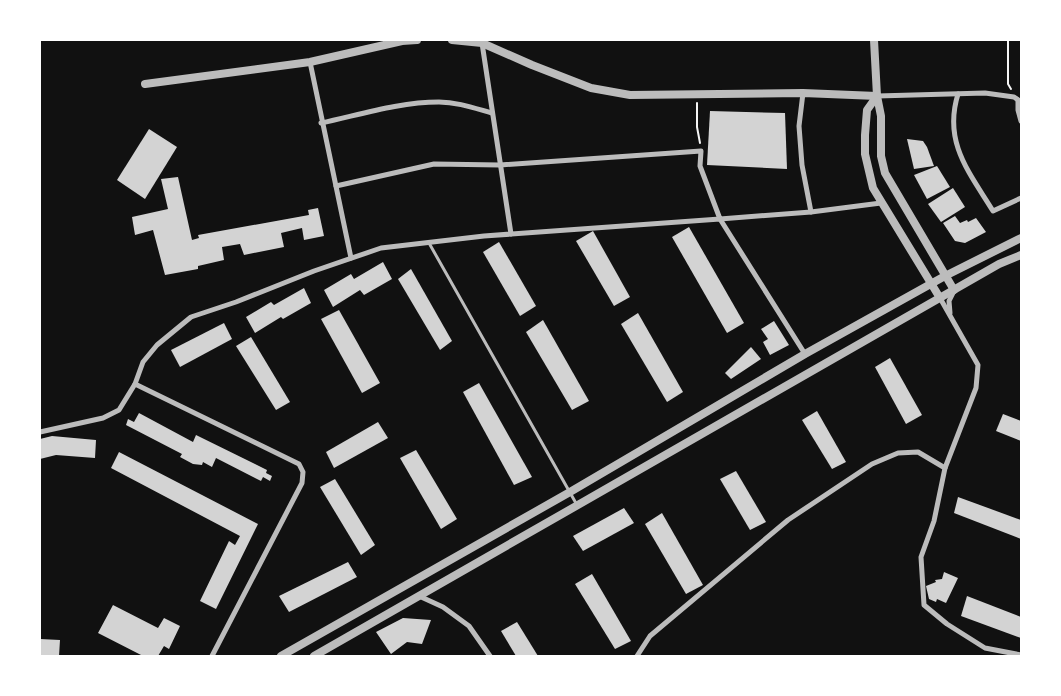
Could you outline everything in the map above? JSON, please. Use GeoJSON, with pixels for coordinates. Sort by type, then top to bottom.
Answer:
{"type":"FeatureCollection","features":[{"type":"Feature","properties":{"kind":"street"},"geometry":{"type":"LineString","coordinates":[[145,84],[310,62],[402,41],[417,40]]}},
{"type":"Feature","properties":{"kind":"street"},"geometry":{"type":"LineString","coordinates":[[452,40],[482,42],[532,66],[591,88],[630,95],[803,93],[877,96],[985,92],[1014,97],[1020,101],[1018,110],[1021,121]]}},
{"type":"Feature","properties":{"kind":"street"},"geometry":{"type":"LineString","coordinates":[[874,40],[877,96],[881,116],[881,156],[885,173],[954,290]]}},
{"type":"Feature","properties":{"kind":"street"},"geometry":{"type":"LineString","coordinates":[[482,42],[511,234]]}},
{"type":"Feature","properties":{"kind":"street"},"geometry":{"type":"LineString","coordinates":[[310,62],[321,123],[351,258]]}},
{"type":"Feature","properties":{"kind":"street"},"geometry":{"type":"LineString","coordinates":[[803,93],[798,126],[802,165],[811,212]]}},
{"type":"Feature","properties":{"kind":"street"},"geometry":{"type":"LineString","coordinates":[[958,94],[954,106],[953,128],[955,144],[963,164],[993,211],[1021,198]]}},
{"type":"Feature","properties":{"kind":"street"},"geometry":{"type":"LineString","coordinates":[[877,96],[867,110],[864,154],[873,188],[940,298],[978,365],[976,388],[945,468],[934,521],[921,557],[924,605],[947,624],[986,648],[1021,655]]}},
{"type":"Feature","properties":{"kind":"street"},"geometry":{"type":"LineString","coordinates":[[321,123],[407,105],[439,102],[465,105],[492,113]]}},
{"type":"Feature","properties":{"kind":"street"},"geometry":{"type":"LineString","coordinates":[[336,186],[434,164],[500,165],[621,158],[701,150],[700,166],[720,219],[805,354]]}},
{"type":"Feature","properties":{"kind":"street"},"geometry":{"type":"LineString","coordinates":[[40,432],[103,418],[119,410],[135,384],[143,362],[157,345],[191,317],[381,248],[511,234],[811,212],[881,203]]}},
{"type":"Feature","properties":{"kind":"street"},"geometry":{"type":"LineString","coordinates":[[281,656],[570,492],[805,354],[945,276],[1021,238]]}},
{"type":"Feature","properties":{"kind":"street"},"geometry":{"type":"LineString","coordinates":[[317,655],[999,264],[1021,255]]}},
{"type":"Feature","properties":{"kind":"street"},"geometry":{"type":"LineString","coordinates":[[950,316],[949,302],[954,290]]}},
{"type":"Feature","properties":{"kind":"street"},"geometry":{"type":"LineString","coordinates":[[135,384],[299,464],[303,472],[302,483],[212,656]]}},
{"type":"Feature","properties":{"kind":"street"},"geometry":{"type":"LineString","coordinates":[[638,656],[650,636],[788,520],[872,464],[898,453],[918,452],[945,468]]}},
{"type":"Feature","properties":{"kind":"street"},"geometry":{"type":"LineString","coordinates":[[419,596],[443,608],[469,626],[490,656]]}},
{"type":"Feature","properties":{"kind":"lane"},"geometry":{"type":"LineString","coordinates":[[428,242],[578,505]]}},
{"type":"Feature","properties":{"kind":"path"},"geometry":{"type":"LineString","coordinates":[[1008,40],[1008,84],[1020,101]]}},
{"type":"Feature","properties":{"kind":"path"},"geometry":{"type":"LineString","coordinates":[[697,102],[697,127],[701,150]]}},
{"type":"Feature","properties":{"kind":"building"},"geometry":{"type":"Polygon","coordinates":[[[710,111],[785,113],[787,169],[707,165],[710,111]]]}},
{"type":"Feature","properties":{"kind":"building"},"geometry":{"type":"Polygon","coordinates":[[[149,129],[177,147],[145,199],[117,180],[149,129]]]}},
{"type":"Feature","properties":{"kind":"building"},"geometry":{"type":"Polygon","coordinates":[[[907,139],[923,141],[934,166],[914,169],[907,139]]]}},
{"type":"Feature","properties":{"kind":"building"},"geometry":{"type":"Polygon","coordinates":[[[937,166],[950,187],[927,199],[914,175],[937,166]]]}},
{"type":"Feature","properties":{"kind":"building"},"geometry":{"type":"Polygon","coordinates":[[[178,177],[192,240],[199,238],[198,235],[309,215],[308,210],[318,208],[324,236],[304,240],[302,228],[281,233],[284,247],[244,255],[240,244],[222,247],[224,260],[198,266],[198,269],[165,275],[153,230],[135,235],[132,217],[168,209],[161,179],[178,177]]]}},
{"type":"Feature","properties":{"kind":"building"},"geometry":{"type":"Polygon","coordinates":[[[953,188],[965,207],[941,222],[928,204],[953,188]]]}},
{"type":"Feature","properties":{"kind":"building"},"geometry":{"type":"Polygon","coordinates":[[[955,216],[960,223],[976,218],[986,232],[965,243],[955,241],[943,223],[955,216]]]}},
{"type":"Feature","properties":{"kind":"building"},"geometry":{"type":"Polygon","coordinates":[[[689,227],[744,323],[727,333],[672,237],[689,227]]]}},
{"type":"Feature","properties":{"kind":"building"},"geometry":{"type":"Polygon","coordinates":[[[593,231],[630,297],[614,306],[576,241],[593,231]]]}},
{"type":"Feature","properties":{"kind":"building"},"geometry":{"type":"Polygon","coordinates":[[[499,242],[536,306],[520,316],[483,252],[499,242]]]}},
{"type":"Feature","properties":{"kind":"building"},"geometry":{"type":"Polygon","coordinates":[[[383,262],[392,279],[364,295],[360,290],[333,307],[324,290],[351,274],[354,279],[383,262]]]}},
{"type":"Feature","properties":{"kind":"building"},"geometry":{"type":"Polygon","coordinates":[[[411,269],[452,341],[440,350],[398,279],[411,269]]]}},
{"type":"Feature","properties":{"kind":"building"},"geometry":{"type":"Polygon","coordinates":[[[304,288],[311,303],[283,319],[281,317],[255,333],[246,317],[271,302],[274,305],[304,288]]]}},
{"type":"Feature","properties":{"kind":"building"},"geometry":{"type":"Polygon","coordinates":[[[339,310],[380,383],[362,393],[321,319],[339,310]]]}},
{"type":"Feature","properties":{"kind":"building"},"geometry":{"type":"Polygon","coordinates":[[[638,313],[683,392],[667,402],[621,324],[638,313]]]}},
{"type":"Feature","properties":{"kind":"building"},"geometry":{"type":"Polygon","coordinates":[[[543,320],[589,401],[572,410],[526,332],[543,320]]]}},
{"type":"Feature","properties":{"kind":"building"},"geometry":{"type":"Polygon","coordinates":[[[774,321],[789,345],[770,355],[763,342],[768,339],[761,329],[774,321]]]}},
{"type":"Feature","properties":{"kind":"building"},"geometry":{"type":"Polygon","coordinates":[[[224,323],[232,339],[180,367],[171,350],[224,323]]]}},
{"type":"Feature","properties":{"kind":"building"},"geometry":{"type":"Polygon","coordinates":[[[251,337],[290,402],[276,410],[236,346],[251,337]]]}},
{"type":"Feature","properties":{"kind":"building"},"geometry":{"type":"Polygon","coordinates":[[[751,347],[761,359],[731,379],[725,373],[751,347]]]}},
{"type":"Feature","properties":{"kind":"building"},"geometry":{"type":"Polygon","coordinates":[[[890,358],[922,415],[906,424],[875,367],[890,358]]]}},
{"type":"Feature","properties":{"kind":"building"},"geometry":{"type":"Polygon","coordinates":[[[479,383],[532,477],[514,485],[463,392],[479,383]]]}},
{"type":"Feature","properties":{"kind":"building"},"geometry":{"type":"Polygon","coordinates":[[[817,411],[846,462],[832,469],[802,420],[817,411]]]}},
{"type":"Feature","properties":{"kind":"building"},"geometry":{"type":"Polygon","coordinates":[[[139,413],[193,442],[196,435],[267,470],[266,473],[272,476],[270,481],[263,477],[261,481],[216,458],[212,467],[203,462],[202,465],[193,464],[180,457],[182,454],[126,425],[128,419],[134,422],[139,413]]]}},
{"type":"Feature","properties":{"kind":"building"},"geometry":{"type":"Polygon","coordinates":[[[1003,414],[1021,421],[1021,441],[996,431],[1003,414]]]}},
{"type":"Feature","properties":{"kind":"building"},"geometry":{"type":"Polygon","coordinates":[[[378,422],[388,438],[334,468],[326,452],[378,422]]]}},
{"type":"Feature","properties":{"kind":"building"},"geometry":{"type":"Polygon","coordinates":[[[52,436],[96,440],[95,458],[56,455],[40,459],[40,439],[52,436]]]}},
{"type":"Feature","properties":{"kind":"building"},"geometry":{"type":"Polygon","coordinates":[[[416,450],[457,519],[441,529],[400,458],[416,450]]]}},
{"type":"Feature","properties":{"kind":"building"},"geometry":{"type":"Polygon","coordinates":[[[119,452],[258,524],[216,609],[200,601],[229,541],[235,545],[240,536],[111,468],[119,452]]]}},
{"type":"Feature","properties":{"kind":"building"},"geometry":{"type":"Polygon","coordinates":[[[736,471],[766,522],[750,530],[720,479],[736,471]]]}},
{"type":"Feature","properties":{"kind":"building"},"geometry":{"type":"Polygon","coordinates":[[[335,479],[375,545],[361,555],[320,487],[335,479]]]}},
{"type":"Feature","properties":{"kind":"building"},"geometry":{"type":"Polygon","coordinates":[[[958,497],[1021,520],[1021,539],[954,513],[958,497]]]}},
{"type":"Feature","properties":{"kind":"building"},"geometry":{"type":"Polygon","coordinates":[[[624,508],[634,523],[583,551],[573,536],[624,508]]]}},
{"type":"Feature","properties":{"kind":"building"},"geometry":{"type":"Polygon","coordinates":[[[662,513],[703,585],[686,594],[645,524],[662,513]]]}},
{"type":"Feature","properties":{"kind":"building"},"geometry":{"type":"Polygon","coordinates":[[[348,562],[357,577],[289,612],[279,596],[348,562]]]}},
{"type":"Feature","properties":{"kind":"building"},"geometry":{"type":"Polygon","coordinates":[[[944,572],[958,578],[946,603],[937,599],[936,602],[929,599],[926,586],[936,582],[935,580],[942,579],[944,572]]]}},
{"type":"Feature","properties":{"kind":"building"},"geometry":{"type":"Polygon","coordinates":[[[592,574],[631,641],[615,649],[575,584],[592,574]]]}},
{"type":"Feature","properties":{"kind":"building"},"geometry":{"type":"Polygon","coordinates":[[[967,596],[1021,617],[1021,638],[961,616],[967,596]]]}},
{"type":"Feature","properties":{"kind":"building"},"geometry":{"type":"Polygon","coordinates":[[[113,605],[158,628],[164,618],[180,626],[169,649],[164,646],[158,656],[143,656],[98,633],[113,605]]]}},
{"type":"Feature","properties":{"kind":"building"},"geometry":{"type":"Polygon","coordinates":[[[403,618],[431,620],[422,644],[407,642],[391,654],[376,632],[403,618]]]}},
{"type":"Feature","properties":{"kind":"building"},"geometry":{"type":"Polygon","coordinates":[[[517,622],[538,656],[516,656],[501,631],[517,622]]]}},
{"type":"Feature","properties":{"kind":"building"},"geometry":{"type":"Polygon","coordinates":[[[40,639],[60,640],[59,656],[40,656],[40,639]]]}}]}
